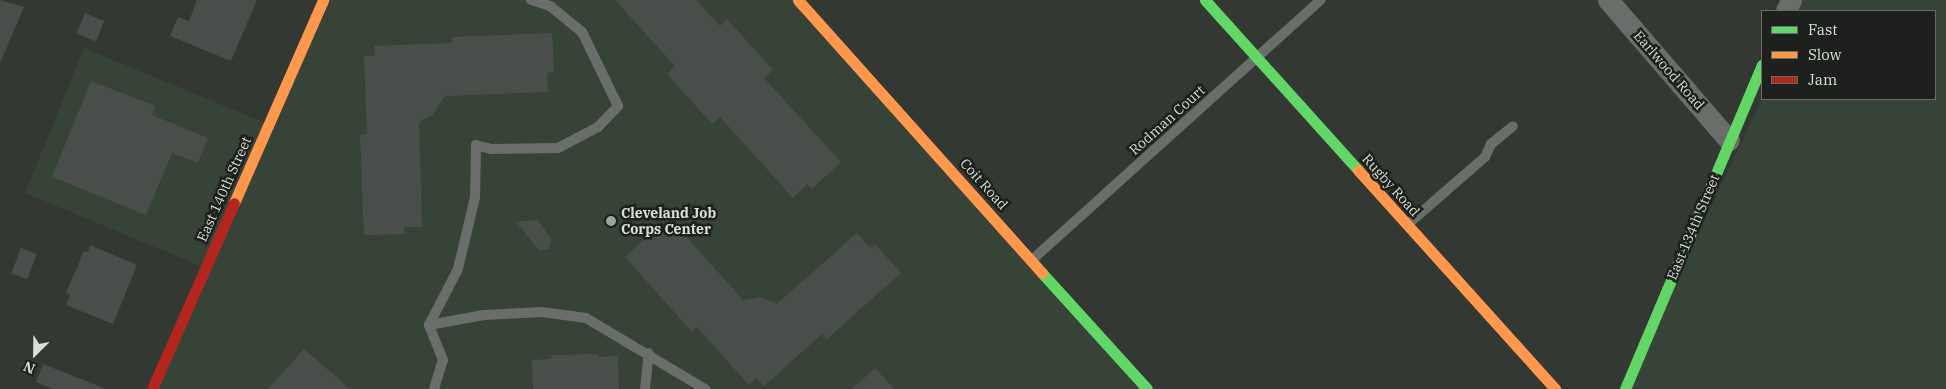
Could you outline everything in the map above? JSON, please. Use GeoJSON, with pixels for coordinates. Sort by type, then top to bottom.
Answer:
{"type":"FeatureCollection","features":[{"type":"Feature","properties":{"kind":"street","name":"East 140th Street"},"geometry":{"type":"LineString","coordinates":[[152,389],[323,0]]}},
{"type":"Feature","properties":{"kind":"street","name":"Coit Road"},"geometry":{"type":"LineString","coordinates":[[798,0],[1147,389]]}},
{"type":"Feature","properties":{"kind":"street","name":"Rugby Road"},"geometry":{"type":"LineString","coordinates":[[1205,0],[1555,389]]}},
{"type":"Feature","properties":{"kind":"street","name":"Earlwood Road"},"geometry":{"type":"LineString","coordinates":[[1608,0],[1729,140]]}},
{"type":"Feature","properties":{"kind":"street","name":"East 134th Street"},"geometry":{"type":"LineString","coordinates":[[1625,389],[1761,67]]}},
{"type":"Feature","properties":{"kind":"lane"},"geometry":{"type":"LineString","coordinates":[[434,389],[443,360],[429,325],[458,269],[475,197],[476,145],[491,149],[558,148],[598,127],[618,106],[582,32],[550,6],[531,0]]}},
{"type":"Feature","properties":{"kind":"lane","name":"Rodman Court"},"geometry":{"type":"LineString","coordinates":[[1032,260],[1321,0]]}},
{"type":"Feature","properties":{"kind":"lane"},"geometry":{"type":"LineString","coordinates":[[1407,225],[1485,157],[1491,144],[1513,126]]}},
{"type":"Feature","properties":{"kind":"lane"},"geometry":{"type":"LineString","coordinates":[[429,325],[484,315],[542,312],[586,318],[649,353],[705,389]]}},
{"type":"Feature","properties":{"kind":"lane"},"geometry":{"type":"LineString","coordinates":[[645,389],[649,353]]}},
{"type":"Feature","properties":{"kind":"shaded area","name":"Cleveland Job Corps Center"},"geometry":{"type":"Polygon","coordinates":[[[323,0],[798,0],[1147,389],[152,389],[205,268],[25,193],[84,48],[268,124],[323,0]]]}},
{"type":"Feature","properties":{"kind":"shaded area"},"geometry":{"type":"Polygon","coordinates":[[[1791,0],[1946,0],[1946,389],[1625,389],[1762,100],[1936,100],[1936,10],[1786,10],[1791,0]]]}},
{"type":"Feature","properties":{"kind":"building"},"geometry":{"type":"Polygon","coordinates":[[[0,0],[24,7],[0,63],[0,0]]]}},
{"type":"Feature","properties":{"kind":"building"},"geometry":{"type":"Polygon","coordinates":[[[197,0],[257,0],[231,61],[170,36],[178,17],[189,21],[197,0]]]}},
{"type":"Feature","properties":{"kind":"building"},"geometry":{"type":"Polygon","coordinates":[[[615,0],[696,0],[720,26],[727,19],[773,70],[764,78],[841,162],[812,189],[807,184],[793,198],[720,117],[712,124],[667,74],[675,66],[615,0]]]}},
{"type":"Feature","properties":{"kind":"building"},"geometry":{"type":"Polygon","coordinates":[[[85,13],[104,21],[96,41],[76,33],[85,13]]]}},
{"type":"Feature","properties":{"kind":"building"},"geometry":{"type":"Polygon","coordinates":[[[552,33],[554,72],[547,73],[548,92],[445,96],[433,114],[419,122],[422,227],[404,227],[405,234],[364,235],[360,135],[367,134],[364,56],[375,56],[374,46],[452,43],[452,37],[552,33]]]}},
{"type":"Feature","properties":{"kind":"building"},"geometry":{"type":"Polygon","coordinates":[[[91,81],[155,106],[152,115],[208,138],[198,163],[172,153],[146,215],[52,177],[91,81]]]}},
{"type":"Feature","properties":{"kind":"building"},"geometry":{"type":"Polygon","coordinates":[[[537,220],[552,239],[549,249],[539,250],[516,222],[537,220]]]}},
{"type":"Feature","properties":{"kind":"building"},"geometry":{"type":"Polygon","coordinates":[[[673,222],[743,300],[760,297],[777,304],[857,233],[870,248],[875,244],[901,273],[827,339],[822,334],[764,386],[756,378],[749,385],[697,327],[692,332],[625,257],[654,231],[658,236],[673,222]]]}},
{"type":"Feature","properties":{"kind":"building"},"geometry":{"type":"Polygon","coordinates":[[[90,245],[137,265],[113,324],[66,305],[70,295],[66,293],[84,251],[88,252],[90,245]]]}},
{"type":"Feature","properties":{"kind":"building"},"geometry":{"type":"Polygon","coordinates":[[[21,248],[37,254],[27,279],[11,273],[21,248]]]}},
{"type":"Feature","properties":{"kind":"building"},"geometry":{"type":"Polygon","coordinates":[[[304,349],[350,389],[268,389],[304,349]]]}},
{"type":"Feature","properties":{"kind":"building"},"geometry":{"type":"Polygon","coordinates":[[[598,354],[598,357],[618,356],[619,389],[533,389],[532,360],[551,359],[552,355],[598,354]]]}},
{"type":"Feature","properties":{"kind":"building"},"geometry":{"type":"Polygon","coordinates":[[[43,364],[104,389],[53,389],[36,382],[43,364]]]}},
{"type":"Feature","properties":{"kind":"building"},"geometry":{"type":"Polygon","coordinates":[[[875,368],[894,389],[852,389],[875,368]]]}},
{"type":"Feature","properties":{"kind":"traffic: fast"},"geometry":{"type":"LineString","coordinates":[[1205,0],[1358,170]]}},
{"type":"Feature","properties":{"kind":"traffic: fast"},"geometry":{"type":"LineString","coordinates":[[1625,389],[1761,67]]}},
{"type":"Feature","properties":{"kind":"traffic: fast"},"geometry":{"type":"LineString","coordinates":[[1042,273],[1147,389]]}},
{"type":"Feature","properties":{"kind":"traffic: slow"},"geometry":{"type":"LineString","coordinates":[[234,203],[323,0]]}},
{"type":"Feature","properties":{"kind":"traffic: slow"},"geometry":{"type":"LineString","coordinates":[[798,0],[1042,273]]}},
{"type":"Feature","properties":{"kind":"traffic: slow"},"geometry":{"type":"LineString","coordinates":[[1358,170],[1555,389]]}},
{"type":"Feature","properties":{"kind":"traffic: jam"},"geometry":{"type":"LineString","coordinates":[[152,389],[234,203]]}},
{"type":"Feature","properties":{"kind":"place","name":"Cleveland Job Corps Center"},"geometry":{"type":"Point","coordinates":[611,221]}}]}
